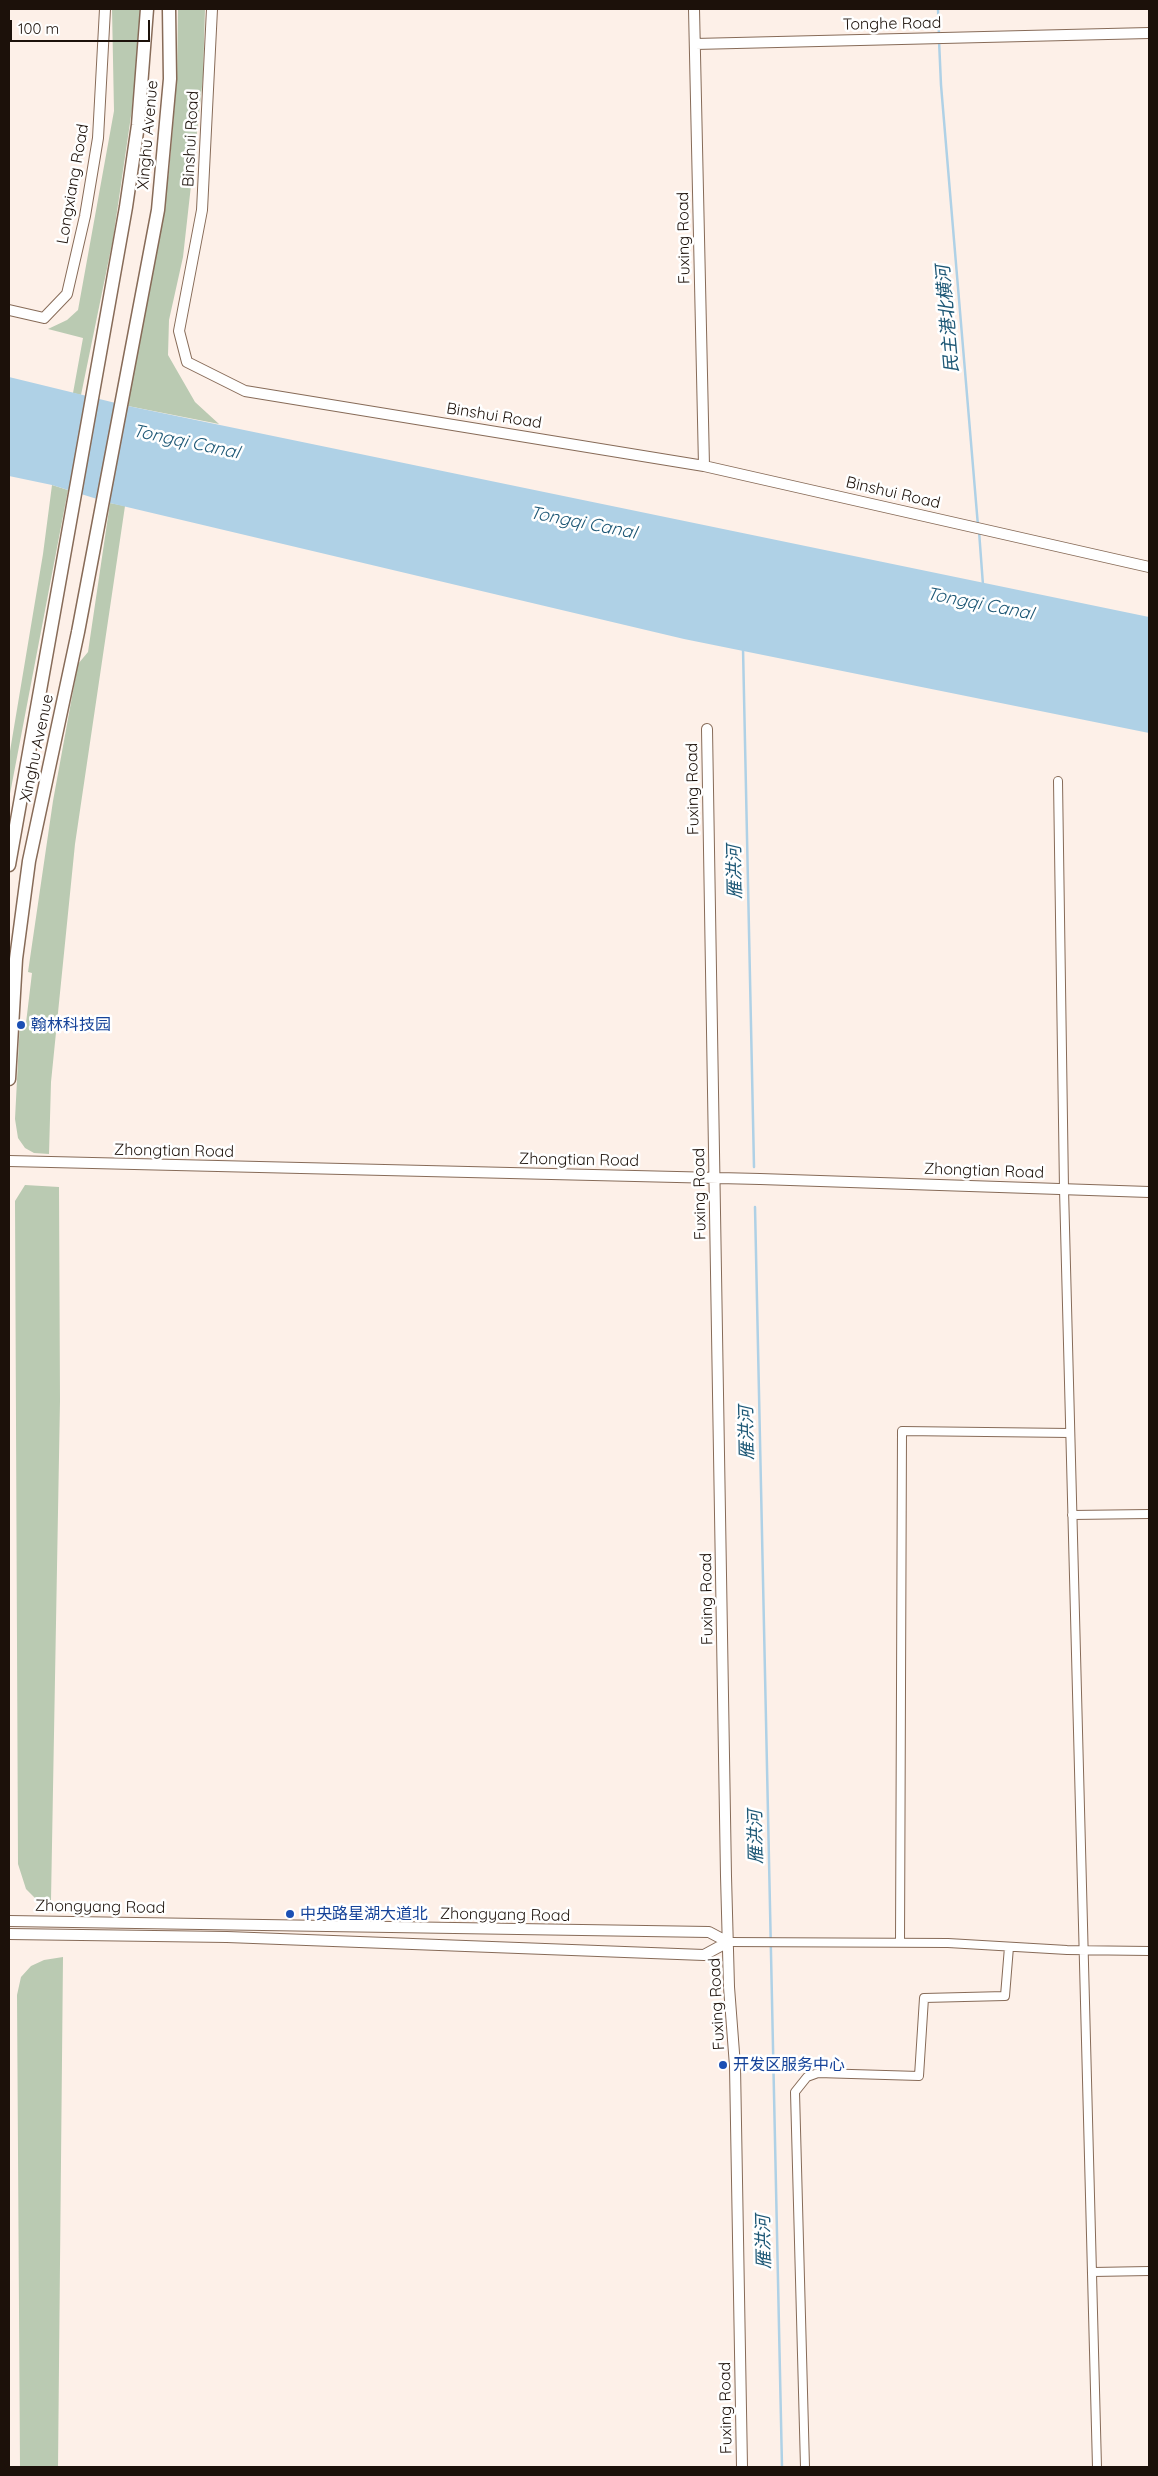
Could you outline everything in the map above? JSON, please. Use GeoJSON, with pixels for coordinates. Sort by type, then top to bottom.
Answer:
{"type":"FeatureCollection","features":[{"type":"Feature","properties":{"kind":"main road","name":"Xinghu Avenue"},"geometry":{"type":"LineString","coordinates":[[9,858],[45,664],[49,628],[118,256],[138,125],[147,9]]}},
{"type":"Feature","properties":{"kind":"main road","name":"Xinghu Avenue"},"geometry":{"type":"LineString","coordinates":[[9,1079],[16,959],[29,861],[78,632],[158,210],[170,79],[169,9]]}},
{"type":"Feature","properties":{"kind":"street","name":"Longxiang Road"},"geometry":{"type":"LineString","coordinates":[[9,310],[44,318],[66,294],[85,216],[98,138],[105,9]]}},
{"type":"Feature","properties":{"kind":"street","name":"Binshui Road"},"geometry":{"type":"LineString","coordinates":[[212,9],[202,210],[179,331],[187,362],[245,391],[704,466],[1149,566]]}},
{"type":"Feature","properties":{"kind":"street","name":"Fuxing Road"},"geometry":{"type":"LineString","coordinates":[[694,9],[704,466]]}},
{"type":"Feature","properties":{"kind":"street","name":"Tonghe Road"},"geometry":{"type":"LineString","coordinates":[[694,44],[1149,33]]}},
{"type":"Feature","properties":{"kind":"street","name":"Fuxing Road"},"geometry":{"type":"LineString","coordinates":[[707,730],[728,1942],[735,2066],[742,2467]]}},
{"type":"Feature","properties":{"kind":"street"},"geometry":{"type":"LineString","coordinates":[[1058,781],[1064,1189],[1097,2467]]}},
{"type":"Feature","properties":{"kind":"street","name":"Zhongtian Road"},"geometry":{"type":"LineString","coordinates":[[9,1161],[715,1178],[1149,1192]]}},
{"type":"Feature","properties":{"kind":"street"},"geometry":{"type":"LineString","coordinates":[[900,1943],[902,1431],[1070,1433]]}},
{"type":"Feature","properties":{"kind":"street"},"geometry":{"type":"LineString","coordinates":[[1072,1515],[1149,1514]]}},
{"type":"Feature","properties":{"kind":"street","name":"Zhongyang Road"},"geometry":{"type":"LineString","coordinates":[[9,1921],[613,1933],[709,1932],[728,1942]]}},
{"type":"Feature","properties":{"kind":"street"},"geometry":{"type":"LineString","coordinates":[[9,1934],[227,1937],[704,1955],[728,1942],[900,1943],[1149,1951]]}},
{"type":"Feature","properties":{"kind":"street"},"geometry":{"type":"LineString","coordinates":[[805,2467],[795,2092],[807,2076],[818,2073],[919,2076],[924,1998],[1005,1996],[1009,1947]]}},
{"type":"Feature","properties":{"kind":"street"},"geometry":{"type":"LineString","coordinates":[[1093,2272],[1149,2271]]}},
{"type":"Feature","properties":{"kind":"green space"},"geometry":{"type":"Polygon","coordinates":[[[112,9],[140,9],[138,47],[132,109],[113,239],[81,395],[73,393],[83,338],[48,329],[67,320],[78,310],[114,111],[112,9]]]}},
{"type":"Feature","properties":{"kind":"green space"},"geometry":{"type":"Polygon","coordinates":[[[178,9],[205,9],[203,78],[183,257],[169,320],[168,355],[195,402],[219,424],[128,406],[169,172],[177,77],[178,9]]]}},
{"type":"Feature","properties":{"kind":"green space"},"geometry":{"type":"Polygon","coordinates":[[[52,485],[68,490],[9,799],[9,757],[43,554],[52,485]]]}},
{"type":"Feature","properties":{"kind":"green space"},"geometry":{"type":"Polygon","coordinates":[[[110,503],[125,506],[75,844],[51,1082],[49,1154],[34,1153],[25,1148],[18,1138],[15,1119],[20,1022],[26,1023],[32,973],[28,972],[53,801],[78,664],[88,652],[110,503]]]}},
{"type":"Feature","properties":{"kind":"green space"},"geometry":{"type":"Polygon","coordinates":[[[25,1185],[59,1187],[60,1401],[51,1900],[36,1899],[26,1889],[18,1864],[15,1201],[25,1185]]]}},
{"type":"Feature","properties":{"kind":"green space"},"geometry":{"type":"Polygon","coordinates":[[[63,1957],[58,2467],[20,2467],[17,1995],[21,1977],[31,1966],[44,1960],[63,1957]]]}},
{"type":"Feature","properties":{"kind":"water","name":"Tongqi Canal"},"geometry":{"type":"Polygon","coordinates":[[[9,377],[128,406],[1149,617],[1149,733],[684,639],[110,503],[52,485],[9,476],[9,377]]]}},
{"type":"Feature","properties":{"kind":"waterway","name":"民主港北横河"},"geometry":{"type":"LineString","coordinates":[[938,9],[939,35]]}},
{"type":"Feature","properties":{"kind":"waterway","name":"民主港北横河"},"geometry":{"type":"LineString","coordinates":[[939,40],[941,85],[978,526]]}},
{"type":"Feature","properties":{"kind":"waterway","name":"民主港北横河"},"geometry":{"type":"LineString","coordinates":[[979,531],[983,585]]}},
{"type":"Feature","properties":{"kind":"waterway","name":"雁洪河"},"geometry":{"type":"LineString","coordinates":[[743,648],[754,1167]]}},
{"type":"Feature","properties":{"kind":"waterway","name":"雁洪河"},"geometry":{"type":"LineString","coordinates":[[755,1207],[782,2467]]}},
{"type":"Feature","properties":{"kind":"place","name":"翰林科技园"},"geometry":{"type":"Point","coordinates":[21,1025]}},
{"type":"Feature","properties":{"kind":"place","name":"中央路星湖大道北"},"geometry":{"type":"Point","coordinates":[290,1914]}},
{"type":"Feature","properties":{"kind":"place","name":"开发区服务中心"},"geometry":{"type":"Point","coordinates":[723,2065]}}]}
